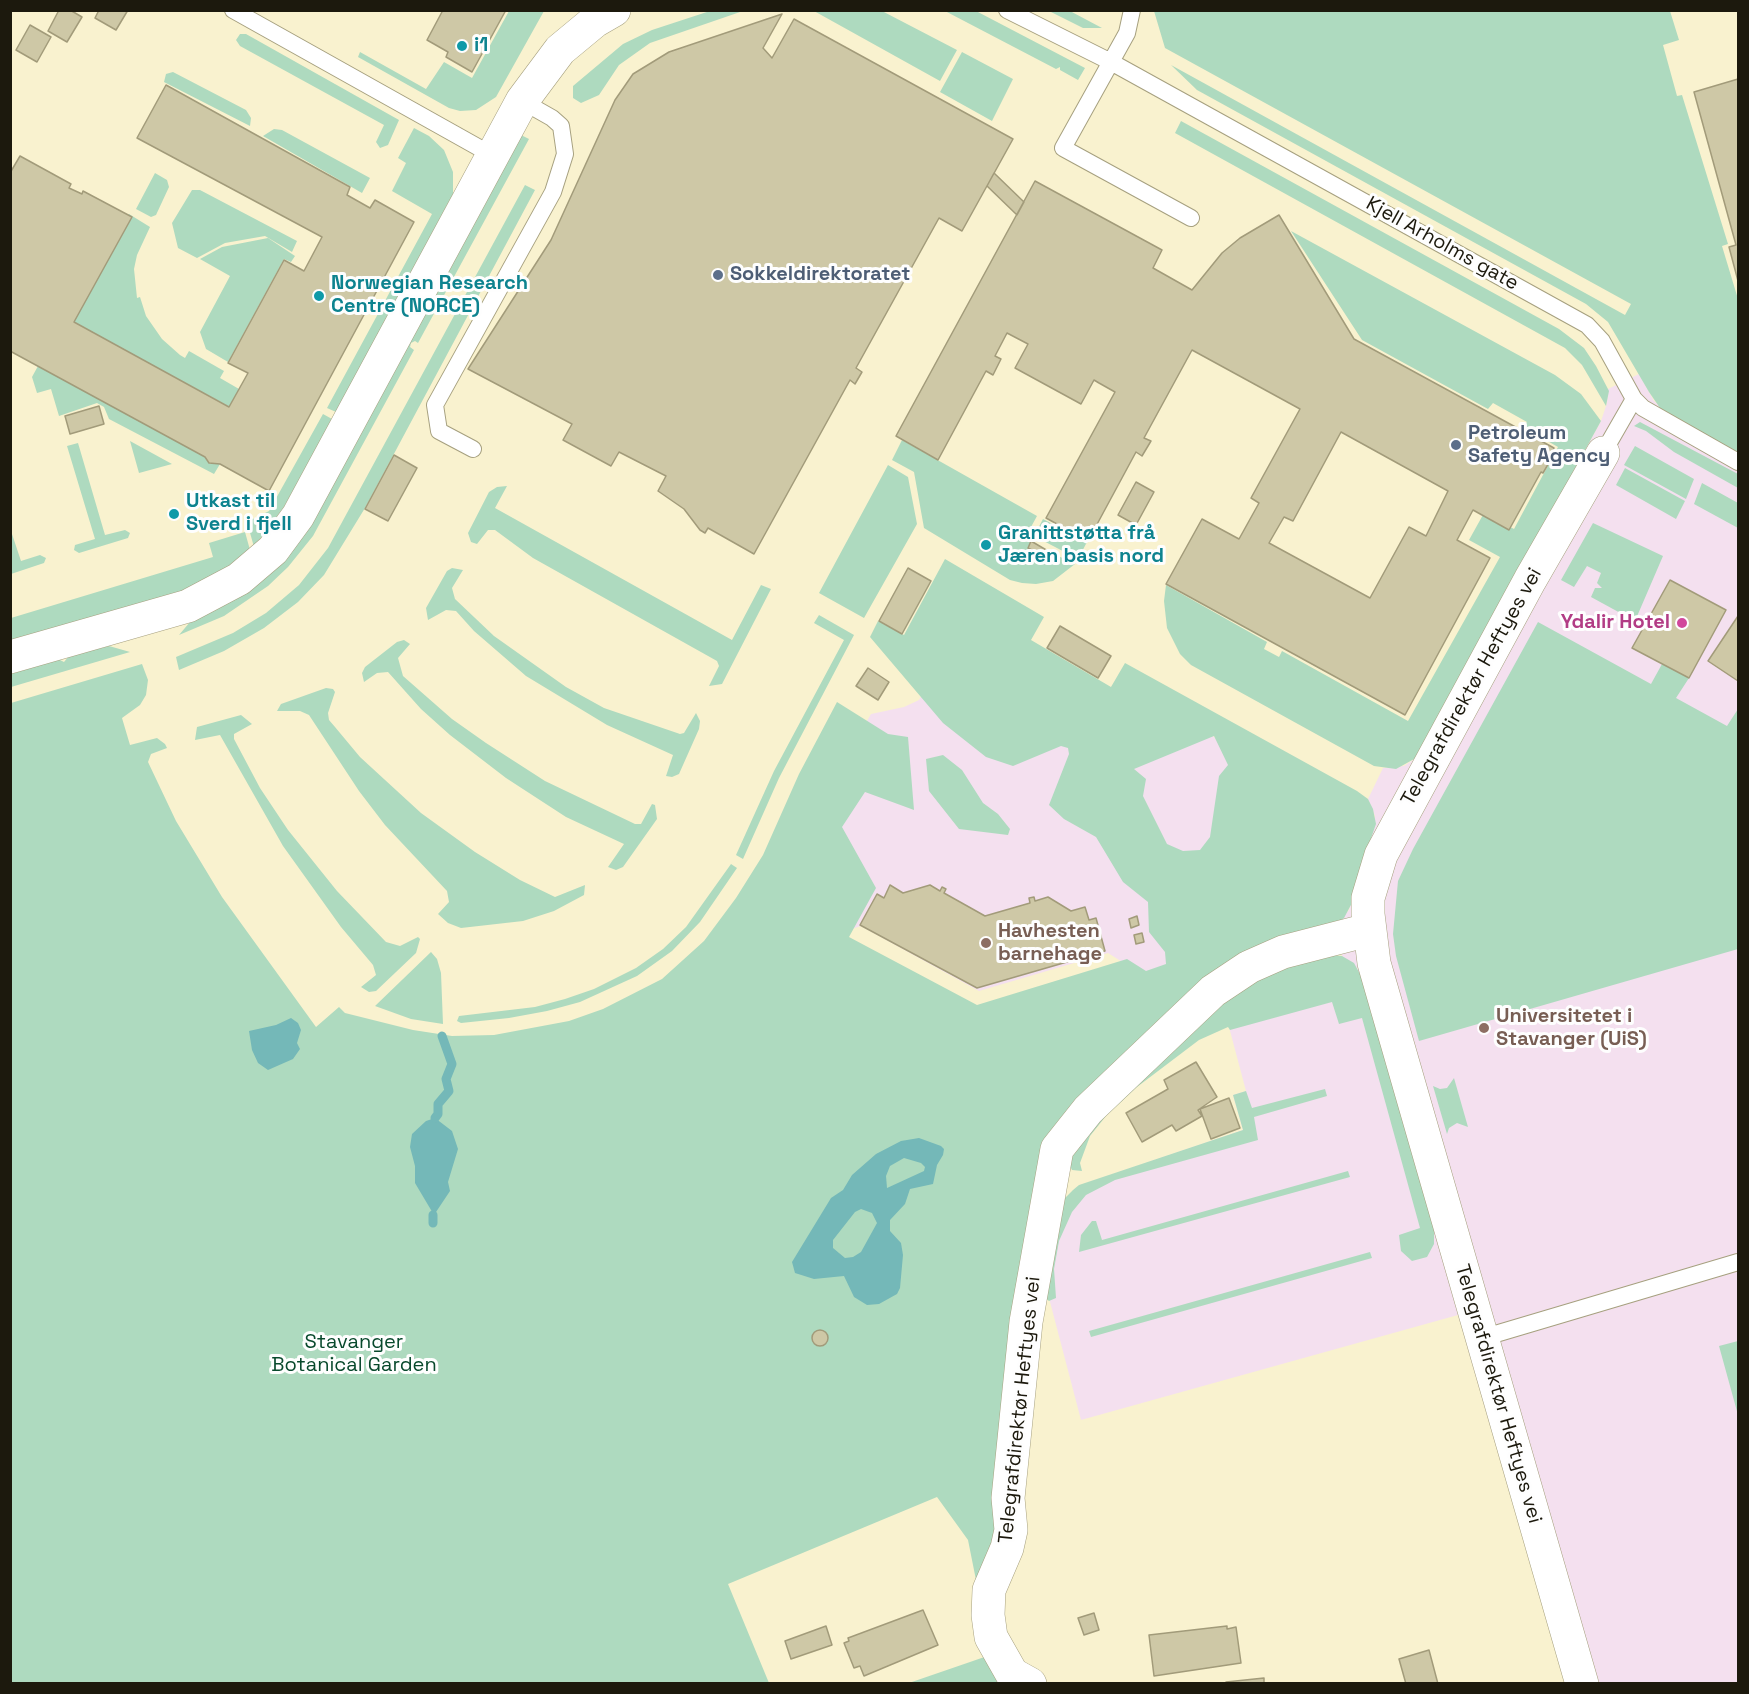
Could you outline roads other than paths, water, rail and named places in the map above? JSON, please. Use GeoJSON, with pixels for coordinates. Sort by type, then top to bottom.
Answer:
{"type":"FeatureCollection","features":[{"type":"Feature","properties":{"kind":"street"},"geometry":{"type":"LineString","coordinates":[[10,657],[188,606],[239,579],[273,550],[298,516],[522,101],[560,50],[595,21],[614,10]]}},
{"type":"Feature","properties":{"kind":"street","name":"Telegrafdirektør Heftyes vei"},"geometry":{"type":"LineString","coordinates":[[1582,1683],[1374,963],[1368,930],[1368,898],[1381,855],[1525,590],[1603,453]]}},
{"type":"Feature","properties":{"kind":"street","name":"Telegrafdirektør Heftyes vei"},"geometry":{"type":"LineString","coordinates":[[1030,1683],[1012,1674],[991,1637],[988,1615],[989,1590],[1007,1548],[1011,1530],[1008,1498],[1026,1322],[1057,1149],[1088,1110],[1213,992],[1249,967],[1283,952],[1368,930]]}},
{"type":"Feature","properties":{"kind":"lane"},"geometry":{"type":"LineString","coordinates":[[233,10],[492,155]]}},
{"type":"Feature","properties":{"kind":"lane","name":"Kjell Arholms gate"},"geometry":{"type":"LineString","coordinates":[[1007,10],[1111,62],[1587,325],[1602,341],[1634,399],[1653,415],[1738,462]]}},
{"type":"Feature","properties":{"kind":"lane"},"geometry":{"type":"LineString","coordinates":[[1132,10],[1127,33],[1063,148],[1191,218]]}},
{"type":"Feature","properties":{"kind":"lane"},"geometry":{"type":"LineString","coordinates":[[473,449],[440,431],[435,405],[553,192],[565,154],[561,126],[552,118],[522,101]]}},
{"type":"Feature","properties":{"kind":"lane"},"geometry":{"type":"LineString","coordinates":[[1603,453],[1634,399]]}},
{"type":"Feature","properties":{"kind":"lane"},"geometry":{"type":"LineString","coordinates":[[1482,1338],[1738,1262]]}},
{"type":"Feature","properties":{"kind":"water"},"geometry":{"type":"Polygon","coordinates":[[[291,1018],[298,1023],[301,1030],[297,1043],[300,1049],[293,1059],[268,1070],[258,1063],[252,1050],[249,1031],[276,1025],[291,1018]]]}},
{"type":"Feature","properties":{"kind":"water"},"geometry":{"type":"Polygon","coordinates":[[[435,1118],[452,1131],[458,1149],[448,1182],[450,1191],[434,1215],[415,1183],[415,1166],[410,1147],[412,1134],[426,1121],[435,1118]]]}},
{"type":"Feature","properties":{"kind":"water"},"geometry":{"type":"Polygon","coordinates":[[[919,1138],[944,1149],[937,1165],[933,1184],[910,1189],[905,1204],[890,1220],[890,1231],[901,1243],[903,1255],[900,1288],[897,1294],[879,1304],[867,1305],[854,1297],[844,1276],[814,1279],[795,1273],[792,1262],[831,1198],[843,1190],[852,1175],[876,1154],[901,1141],[919,1138]],[[904,1158],[890,1166],[886,1176],[887,1188],[924,1171],[925,1167],[921,1163],[904,1158]],[[861,1209],[855,1212],[833,1240],[833,1248],[845,1258],[853,1257],[861,1252],[877,1223],[872,1213],[861,1209]]]}},
{"type":"Feature","properties":{"kind":"waterway"},"geometry":{"type":"LineString","coordinates":[[435,1118],[438,1114],[438,1104],[449,1091],[446,1079],[452,1064],[442,1036]]}},
{"type":"Feature","properties":{"kind":"waterway"},"geometry":{"type":"LineString","coordinates":[[433,1215],[433,1223]]}},
{"type":"Feature","properties":{"kind":"place","name":"i1"},"geometry":{"type":"Point","coordinates":[462,46]}},
{"type":"Feature","properties":{"kind":"place","name":"Sokkeldirektoratet"},"geometry":{"type":"Point","coordinates":[718,275]}},
{"type":"Feature","properties":{"kind":"place","name":"Norwegian Research Centre (NORCE)"},"geometry":{"type":"Point","coordinates":[319,296]}},
{"type":"Feature","properties":{"kind":"place","name":"Petroleum Safety Agency"},"geometry":{"type":"Point","coordinates":[1456,445]}},
{"type":"Feature","properties":{"kind":"place","name":"Utkast til Sverd i fjell"},"geometry":{"type":"Point","coordinates":[174,514]}},
{"type":"Feature","properties":{"kind":"place","name":"Granittstøtta frå Jæren basis nord"},"geometry":{"type":"Point","coordinates":[986,545]}},
{"type":"Feature","properties":{"kind":"place","name":"Ydalir Hotel"},"geometry":{"type":"Point","coordinates":[1682,623]}},
{"type":"Feature","properties":{"kind":"place","name":"Havhesten barnehage"},"geometry":{"type":"Point","coordinates":[986,943]}},
{"type":"Feature","properties":{"kind":"place","name":"Universitetet i Stavanger (UiS)"},"geometry":{"type":"Point","coordinates":[1484,1028]}},
{"type":"Feature","properties":{"kind":"park label","name":"Stavanger Botanical Garden"},"geometry":{"type":"Point","coordinates":[354,1354]}}]}
